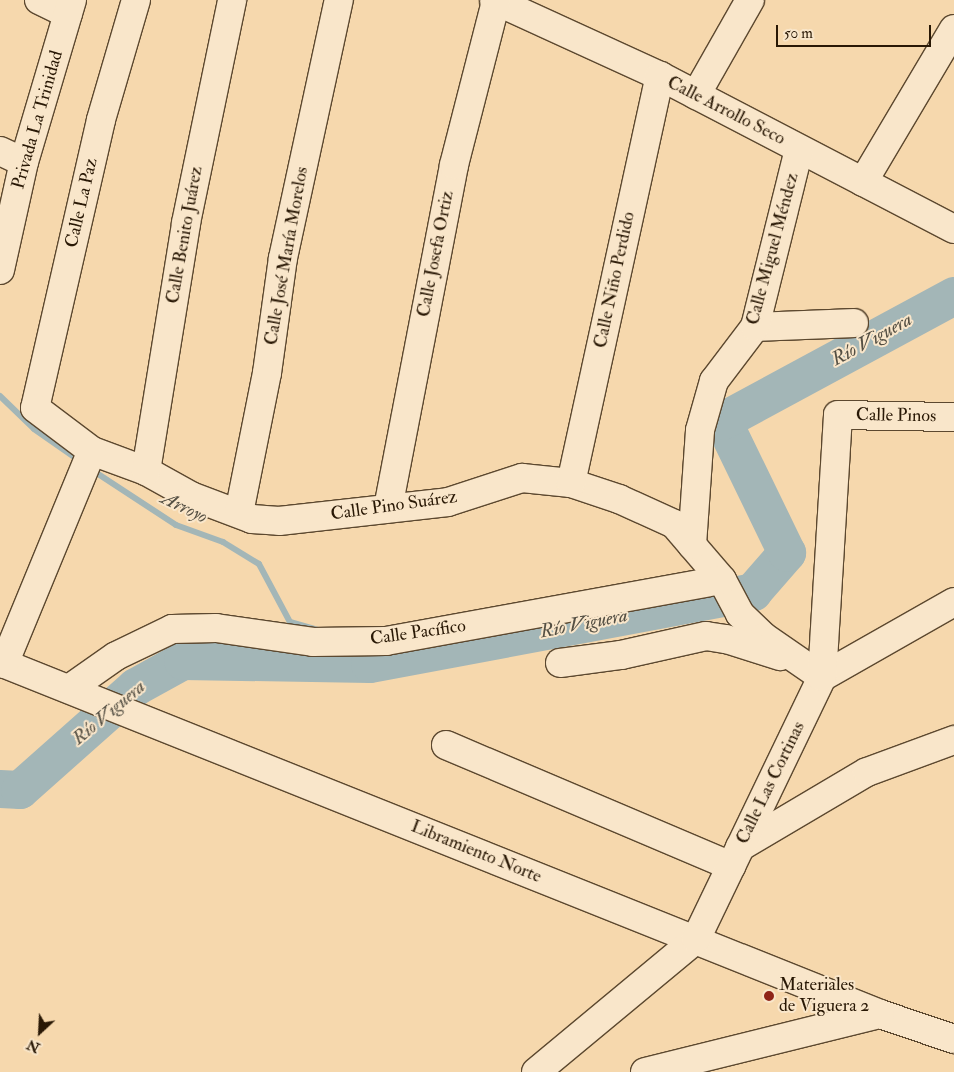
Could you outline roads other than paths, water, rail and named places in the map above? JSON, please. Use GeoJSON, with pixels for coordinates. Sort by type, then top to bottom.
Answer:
{"type":"FeatureCollection","features":[{"type":"Feature","properties":{"kind":"street"},"geometry":{"type":"LineString","coordinates":[[39,0],[70,7]]}},
{"type":"Feature","properties":{"kind":"street","name":"Calle La Paz"},"geometry":{"type":"LineString","coordinates":[[36,408],[101,120],[136,0]]}},
{"type":"Feature","properties":{"kind":"street","name":"Calle Benito Juárez"},"geometry":{"type":"LineString","coordinates":[[146,471],[186,223],[232,0]]}},
{"type":"Feature","properties":{"kind":"street","name":"Calle José María Morelos"},"geometry":{"type":"LineString","coordinates":[[239,513],[267,373],[283,258],[339,0]]}},
{"type":"Feature","properties":{"kind":"street"},"geometry":{"type":"LineString","coordinates":[[696,96],[750,0]]}},
{"type":"Feature","properties":{"kind":"street","name":"Calle Arrollo Seco"},"geometry":{"type":"LineString","coordinates":[[495,1],[660,76],[954,229]]}},
{"type":"Feature","properties":{"kind":"street","name":"Calle Josefa Ortiz"},"geometry":{"type":"LineString","coordinates":[[388,508],[454,165],[495,1]]}},
{"type":"Feature","properties":{"kind":"street","name":"Privada La Trinidad"},"geometry":{"type":"LineString","coordinates":[[0,270],[12,157],[70,7]]}},
{"type":"Feature","properties":{"kind":"street"},"geometry":{"type":"LineString","coordinates":[[863,182],[954,29]]}},
{"type":"Feature","properties":{"kind":"street","name":"Calle Niño Perdido"},"geometry":{"type":"LineString","coordinates":[[571,483],[660,76]]}},
{"type":"Feature","properties":{"kind":"street","name":"Calle Miguel Méndez"},"geometry":{"type":"LineString","coordinates":[[692,545],[700,430],[714,381],[755,327],[799,149]]}},
{"type":"Feature","properties":{"kind":"street"},"geometry":{"type":"LineString","coordinates":[[755,327],[854,323]]}},
{"type":"Feature","properties":{"kind":"street","name":"Calle Pino Suárez"},"geometry":{"type":"LineString","coordinates":[[36,408],[88,463],[146,471],[191,496],[252,519],[279,521],[448,502],[522,478],[571,483],[674,524],[722,580],[740,614],[764,638],[822,677]]}},
{"type":"Feature","properties":{"kind":"street","name":"Calle Pinos"},"geometry":{"type":"LineString","coordinates":[[838,415],[954,417]]}},
{"type":"Feature","properties":{"kind":"street","name":"Calle Las Cortinas"},"geometry":{"type":"LineString","coordinates":[[536,1072],[696,939],[822,677],[838,415]]}},
{"type":"Feature","properties":{"kind":"street"},"geometry":{"type":"LineString","coordinates":[[2,663],[88,463]]}},
{"type":"Feature","properties":{"kind":"street","name":"Calle Pacífico"},"geometry":{"type":"LineString","coordinates":[[81,694],[116,656],[172,629],[216,628],[321,642],[386,641],[722,580]]}},
{"type":"Feature","properties":{"kind":"street"},"geometry":{"type":"LineString","coordinates":[[822,677],[954,602]]}},
{"type":"Feature","properties":{"kind":"street"},"geometry":{"type":"LineString","coordinates":[[560,663],[620,655],[706,636],[726,638],[755,650],[796,659]]}},
{"type":"Feature","properties":{"kind":"street","name":"Libramiento Norte"},"geometry":{"type":"LineString","coordinates":[[2,663],[880,1014],[954,1039]]}},
{"type":"Feature","properties":{"kind":"street"},"geometry":{"type":"LineString","coordinates":[[446,746],[736,856],[867,772],[954,740]]}},
{"type":"Feature","properties":{"kind":"street"},"geometry":{"type":"LineString","coordinates":[[645,1072],[880,1014]]}},
{"type":"Feature","properties":{"kind":"waterway","name":"Río Viguera"},"geometry":{"type":"LineString","coordinates":[[0,789],[20,790],[136,687],[183,661],[370,664],[753,592],[787,553],[723,421],[954,296]]}},
{"type":"Feature","properties":{"kind":"waterway","name":"Arroyo"},"geometry":{"type":"LineString","coordinates":[[0,396],[34,429],[80,461]]}},
{"type":"Feature","properties":{"kind":"waterway","name":"Arroyo"},"geometry":{"type":"LineString","coordinates":[[92,470],[176,525],[223,542],[259,564],[290,622],[318,630]]}},
{"type":"Feature","properties":{"kind":"waterway","name":"Arroyo"},"geometry":{"type":"LineString","coordinates":[[320,648],[322,661]]}},
{"type":"Feature","properties":{"kind":"place","name":"Materiales de Viguera 2"},"geometry":{"type":"Point","coordinates":[769,996]}}]}
